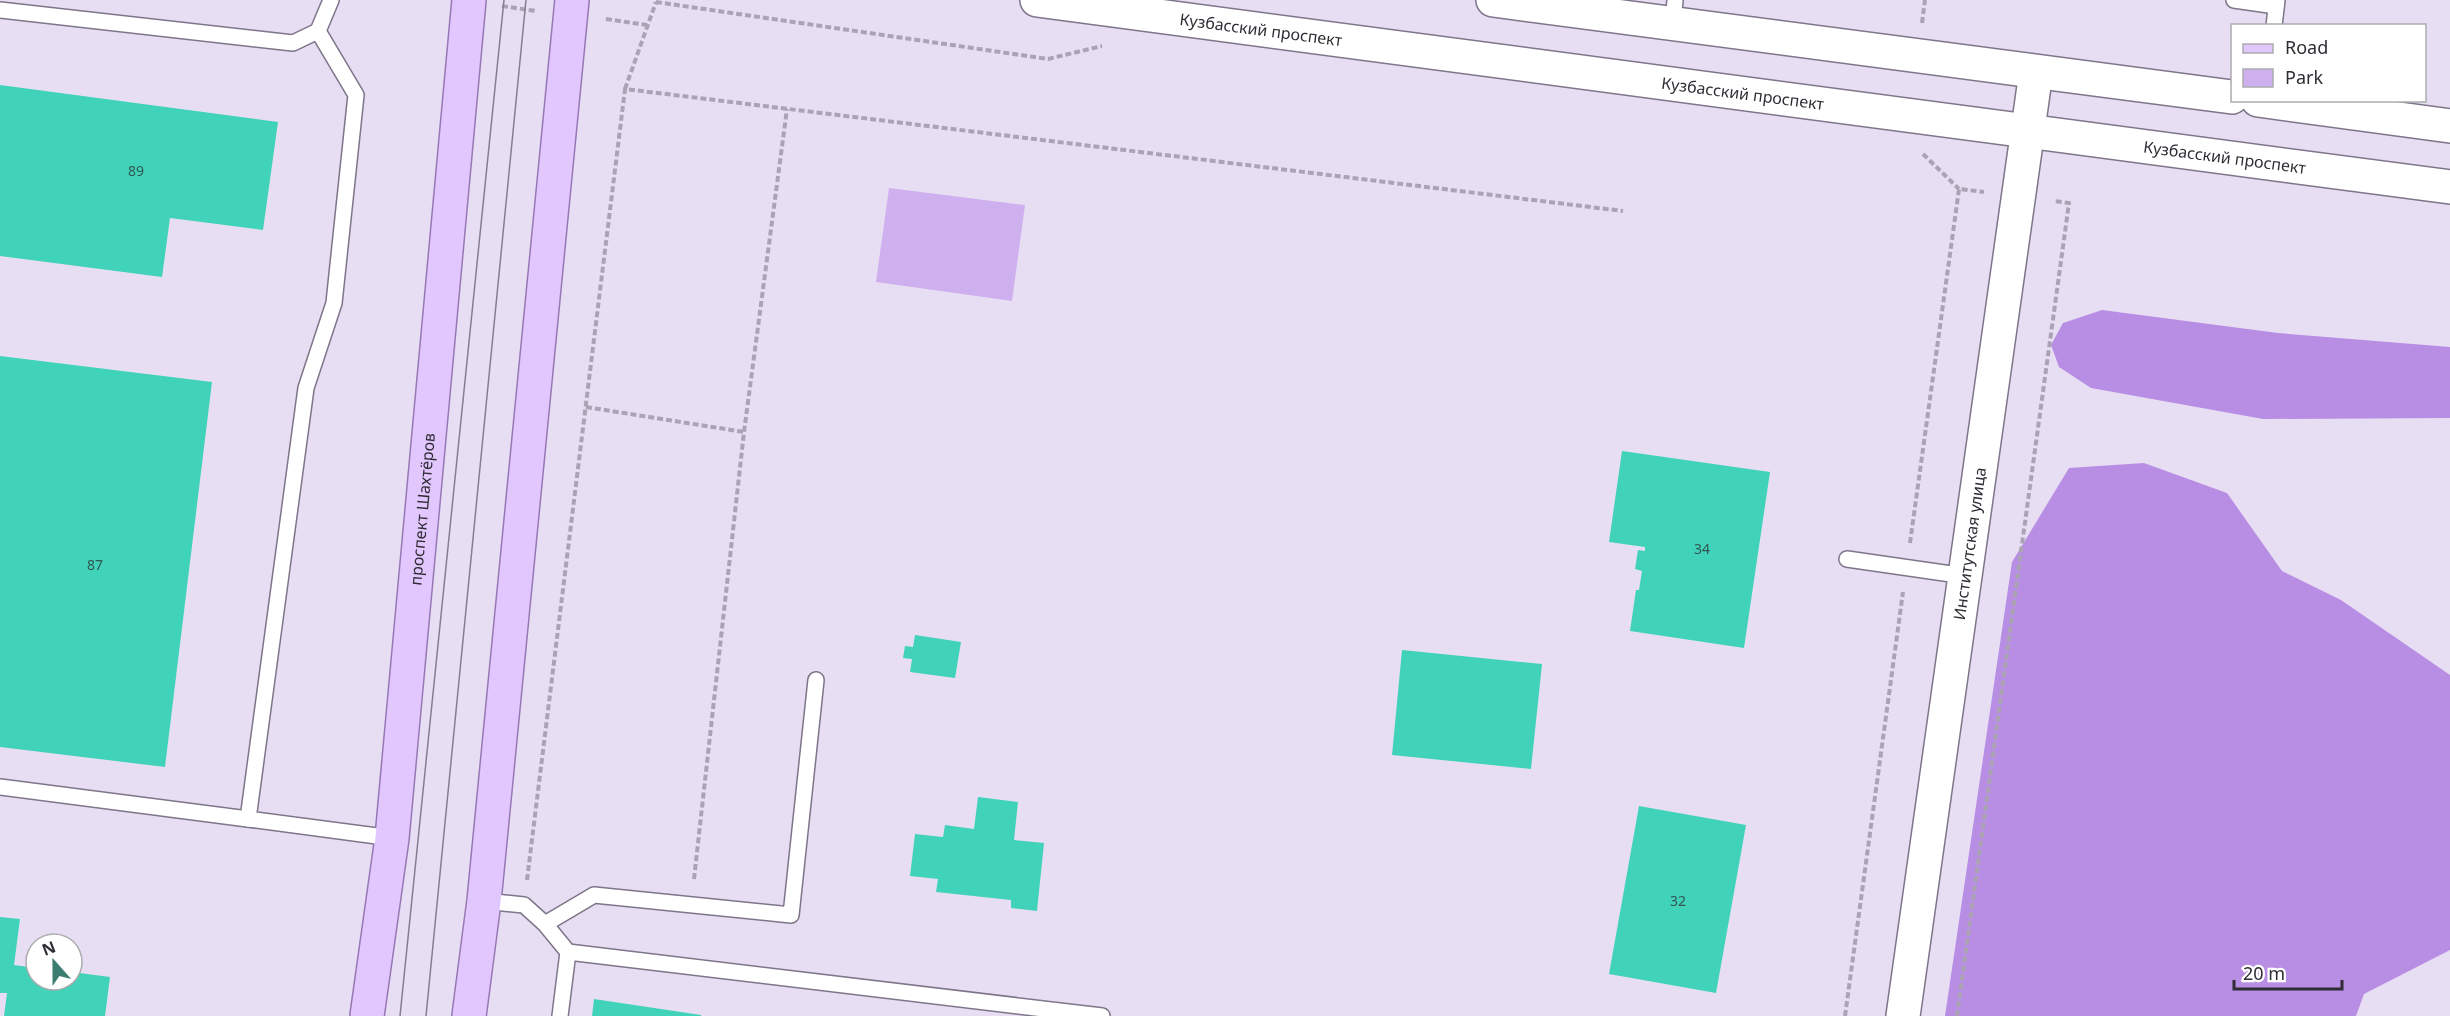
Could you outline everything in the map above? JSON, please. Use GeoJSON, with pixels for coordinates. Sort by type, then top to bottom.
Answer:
{"type":"FeatureCollection","features":[{"type":"Feature","properties":{"kind":"main road","name":"проспект Шахтёров"},"geometry":{"type":"LineString","coordinates":[[367,1016],[392,838],[469,0]]}},
{"type":"Feature","properties":{"kind":"main road"},"geometry":{"type":"LineString","coordinates":[[469,1016],[484,901],[572,0]]}},
{"type":"Feature","properties":{"kind":"street","name":"Кузбасский проспект"},"geometry":{"type":"LineString","coordinates":[[1037,0],[2450,187]]}},
{"type":"Feature","properties":{"kind":"street"},"geometry":{"type":"LineString","coordinates":[[1493,0],[1674,12],[2036,72],[2231,97]]}},
{"type":"Feature","properties":{"kind":"street","name":"Институтская улица"},"geometry":{"type":"LineString","coordinates":[[1903,1016],[2036,72]]}},
{"type":"Feature","properties":{"kind":"street"},"geometry":{"type":"LineString","coordinates":[[2270,102],[2450,126]]}},
{"type":"Feature","properties":{"kind":"lane"},"geometry":{"type":"LineString","coordinates":[[0,10],[293,43],[318,31],[331,0]]}},
{"type":"Feature","properties":{"kind":"lane"},"geometry":{"type":"LineString","coordinates":[[2234,0],[2277,3],[2274,24]]}},
{"type":"Feature","properties":{"kind":"lane"},"geometry":{"type":"LineString","coordinates":[[248,819],[306,388],[334,303],[356,95],[318,31]]}},
{"type":"Feature","properties":{"kind":"lane"},"geometry":{"type":"LineString","coordinates":[[1848,560],[1965,576]]}},
{"type":"Feature","properties":{"kind":"lane"},"geometry":{"type":"LineString","coordinates":[[545,924],[594,895],[791,915],[816,680]]}},
{"type":"Feature","properties":{"kind":"lane"},"geometry":{"type":"LineString","coordinates":[[0,787],[392,838]]}},
{"type":"Feature","properties":{"kind":"lane"},"geometry":{"type":"LineString","coordinates":[[484,901],[524,905],[545,924],[568,952],[1102,1016]]}},
{"type":"Feature","properties":{"kind":"lane"},"geometry":{"type":"LineString","coordinates":[[560,1016],[568,952]]}},
{"type":"Feature","properties":{"kind":"path"},"geometry":{"type":"LineString","coordinates":[[524,905],[625,89],[657,0]]}},
{"type":"Feature","properties":{"kind":"path"},"geometry":{"type":"LineString","coordinates":[[625,89],[1623,211]]}},
{"type":"Feature","properties":{"kind":"path"},"geometry":{"type":"LineString","coordinates":[[691,904],[744,432],[787,109]]}},
{"type":"Feature","properties":{"kind":"path"},"geometry":{"type":"LineString","coordinates":[[586,407],[744,432]]}},
{"type":"Feature","properties":{"kind":"green space"},"geometry":{"type":"Polygon","coordinates":[[[889,188],[1025,205],[1012,301],[876,282],[889,188]]]}},
{"type":"Feature","properties":{"kind":"shaded area"},"geometry":{"type":"Polygon","coordinates":[[[2102,310],[2278,333],[2450,347],[2450,418],[2263,419],[2091,388],[2059,367],[2051,345],[2063,323],[2102,310]]]}},
{"type":"Feature","properties":{"kind":"shaded area"},"geometry":{"type":"Polygon","coordinates":[[[2144,463],[2227,493],[2282,571],[2341,600],[2450,675],[2450,950],[2364,994],[2356,1016],[1945,1016],[2012,562],[2069,468],[2144,463]]]}},
{"type":"Feature","properties":{"kind":"building"},"geometry":{"type":"Polygon","coordinates":[[[0,85],[278,122],[263,230],[170,218],[162,277],[0,256],[0,85]]]}},
{"type":"Feature","properties":{"kind":"building"},"geometry":{"type":"Polygon","coordinates":[[[0,356],[212,382],[165,767],[0,747],[0,356]]]}},
{"type":"Feature","properties":{"kind":"building"},"geometry":{"type":"Polygon","coordinates":[[[1622,451],[1770,472],[1744,648],[1630,631],[1636,590],[1639,590],[1642,571],[1635,569],[1638,550],[1645,551],[1645,547],[1609,542],[1622,451]]]}},
{"type":"Feature","properties":{"kind":"building"},"geometry":{"type":"Polygon","coordinates":[[[915,635],[961,642],[955,678],[910,672],[912,659],[903,658],[905,646],[913,647],[915,635]]]}},
{"type":"Feature","properties":{"kind":"building"},"geometry":{"type":"Polygon","coordinates":[[[1402,650],[1542,664],[1531,769],[1392,755],[1402,650]]]}},
{"type":"Feature","properties":{"kind":"building"},"geometry":{"type":"Polygon","coordinates":[[[978,797],[1018,802],[1014,840],[1044,843],[1037,911],[1011,908],[1011,900],[936,892],[938,879],[910,876],[915,834],[943,837],[945,825],[974,829],[978,797]]]}},
{"type":"Feature","properties":{"kind":"building"},"geometry":{"type":"Polygon","coordinates":[[[1639,806],[1746,825],[1716,993],[1609,974],[1639,806]]]}},
{"type":"Feature","properties":{"kind":"building"},"geometry":{"type":"Polygon","coordinates":[[[0,917],[20,919],[14,965],[24,966],[24,992],[84,992],[84,974],[110,977],[105,1016],[4,1016],[7,993],[0,993],[0,917]]]}},
{"type":"Feature","properties":{"kind":"building"},"geometry":{"type":"Polygon","coordinates":[[[594,999],[701,1015],[701,1016],[592,1016],[594,999]]]}},
{"type":"Feature","properties":{"kind":"tram line"},"geometry":{"type":"LineString","coordinates":[[400,1016],[504,0]]}},
{"type":"Feature","properties":{"kind":"tram line"},"geometry":{"type":"LineString","coordinates":[[426,1016],[526,0]]}}]}
